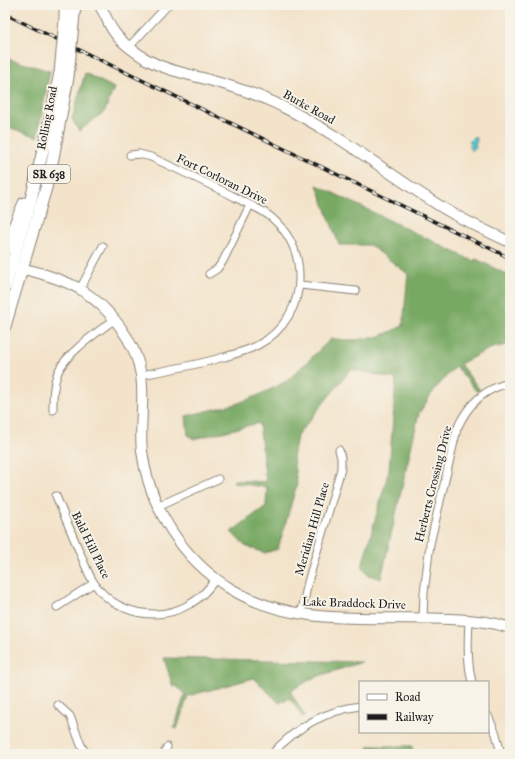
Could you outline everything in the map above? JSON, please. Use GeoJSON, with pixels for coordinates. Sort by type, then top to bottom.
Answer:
{"type":"FeatureCollection","features":[{"type":"Feature","properties":{"kind":"main road","name":"Rolling Road"},"geometry":{"type":"LineString","coordinates":[[65,5],[69,22]]}},
{"type":"Feature","properties":{"kind":"main road","name":"Rolling Road"},"geometry":{"type":"LineString","coordinates":[[5,326],[40,210],[53,158],[64,75],[69,22],[75,5]]}},
{"type":"Feature","properties":{"kind":"main road","name":"Rolling Road"},"geometry":{"type":"LineString","coordinates":[[5,287],[8,266],[30,202],[64,75]]}},
{"type":"Feature","properties":{"kind":"main road"},"geometry":{"type":"LineString","coordinates":[[5,249],[39,166]]}},
{"type":"Feature","properties":{"kind":"street","name":"Burke Road"},"geometry":{"type":"LineString","coordinates":[[99,5],[114,32],[129,47],[146,58],[162,66],[241,89],[284,107],[346,143],[452,214],[510,242]]}},
{"type":"Feature","properties":{"kind":"street"},"geometry":{"type":"LineString","coordinates":[[129,47],[168,5]]}},
{"type":"Feature","properties":{"kind":"street","name":"Fort Corloran Drive"},"geometry":{"type":"LineString","coordinates":[[130,155],[139,154],[151,157],[250,205],[271,217],[288,236],[294,247],[297,258],[300,285],[295,302],[286,320],[274,335],[259,345],[244,351],[202,363],[141,375]]}},
{"type":"Feature","properties":{"kind":"street"},"geometry":{"type":"LineString","coordinates":[[209,274],[217,269],[223,261],[250,205]]}},
{"type":"Feature","properties":{"kind":"street"},"geometry":{"type":"LineString","coordinates":[[80,289],[103,246]]}},
{"type":"Feature","properties":{"kind":"street","name":"Lake Braddock Drive"},"geometry":{"type":"LineString","coordinates":[[8,266],[62,281],[80,289],[95,300],[115,319],[130,344],[141,375],[140,430],[142,452],[149,482],[158,506],[167,523],[193,558],[216,579],[245,597],[259,603],[275,609],[302,615],[469,620],[484,621],[510,628]]}},
{"type":"Feature","properties":{"kind":"street"},"geometry":{"type":"LineString","coordinates":[[300,285],[356,291]]}},
{"type":"Feature","properties":{"kind":"street"},"geometry":{"type":"LineString","coordinates":[[53,410],[55,381],[63,362],[72,353],[115,319]]}},
{"type":"Feature","properties":{"kind":"street","name":"Herberts Crossing Drive"},"geometry":{"type":"LineString","coordinates":[[424,618],[424,593],[430,544],[457,429],[464,414],[478,398],[490,390],[510,383]]}},
{"type":"Feature","properties":{"kind":"street","name":"Meridian Hill Place"},"geometry":{"type":"LineString","coordinates":[[302,615],[308,582],[341,469],[339,450]]}},
{"type":"Feature","properties":{"kind":"street"},"geometry":{"type":"LineString","coordinates":[[158,506],[218,479]]}},
{"type":"Feature","properties":{"kind":"street","name":"Bald Hill Place"},"geometry":{"type":"LineString","coordinates":[[56,496],[94,583],[106,596],[122,607],[139,613],[156,614],[175,611],[191,604],[205,593],[216,579]]}},
{"type":"Feature","properties":{"kind":"street"},"geometry":{"type":"LineString","coordinates":[[57,607],[94,583]]}},
{"type":"Feature","properties":{"kind":"street"},"geometry":{"type":"LineString","coordinates":[[469,620],[469,669],[472,681]]}},
{"type":"Feature","properties":{"kind":"street"},"geometry":{"type":"LineString","coordinates":[[58,705],[70,716],[86,754]]}},
{"type":"Feature","properties":{"kind":"street"},"geometry":{"type":"LineString","coordinates":[[272,754],[295,732],[310,722],[334,711],[359,706]]}},
{"type":"Feature","properties":{"kind":"street"},"geometry":{"type":"LineString","coordinates":[[489,718],[496,734],[501,754]]}},
{"type":"Feature","properties":{"kind":"green space"},"geometry":{"type":"Polygon","coordinates":[[[5,58],[50,71],[37,137],[5,126],[5,58]]]}},
{"type":"Feature","properties":{"kind":"green space"},"geometry":{"type":"Polygon","coordinates":[[[85,73],[114,88],[105,111],[79,131],[72,119],[85,73]]]}},
{"type":"Feature","properties":{"kind":"green space"},"geometry":{"type":"Polygon","coordinates":[[[317,185],[473,261],[476,259],[510,276],[510,344],[489,349],[460,364],[480,390],[477,392],[456,366],[435,389],[419,413],[381,579],[369,575],[362,566],[389,470],[396,379],[351,369],[297,436],[293,458],[297,484],[278,549],[265,553],[245,546],[231,532],[266,506],[267,487],[234,483],[234,480],[266,482],[259,423],[194,439],[188,435],[186,416],[236,404],[259,395],[287,381],[331,339],[354,340],[378,337],[403,326],[408,274],[370,245],[339,245],[317,185]]]}},
{"type":"Feature","properties":{"kind":"green space"},"geometry":{"type":"Polygon","coordinates":[[[164,658],[362,662],[313,678],[290,691],[305,716],[302,717],[290,698],[279,703],[254,678],[188,696],[177,729],[174,728],[185,694],[176,686],[173,687],[164,658]]]}},
{"type":"Feature","properties":{"kind":"green space"},"geometry":{"type":"Polygon","coordinates":[[[369,746],[412,746],[413,754],[368,754],[369,746]]]}},
{"type":"Feature","properties":{"kind":"water"},"geometry":{"type":"Polygon","coordinates":[[[473,137],[476,138],[477,141],[475,144],[476,148],[472,151],[469,147],[470,140],[473,137]]]}},
{"type":"Feature","properties":{"kind":"railway"},"geometry":{"type":"LineString","coordinates":[[5,14],[510,258]]}}]}
